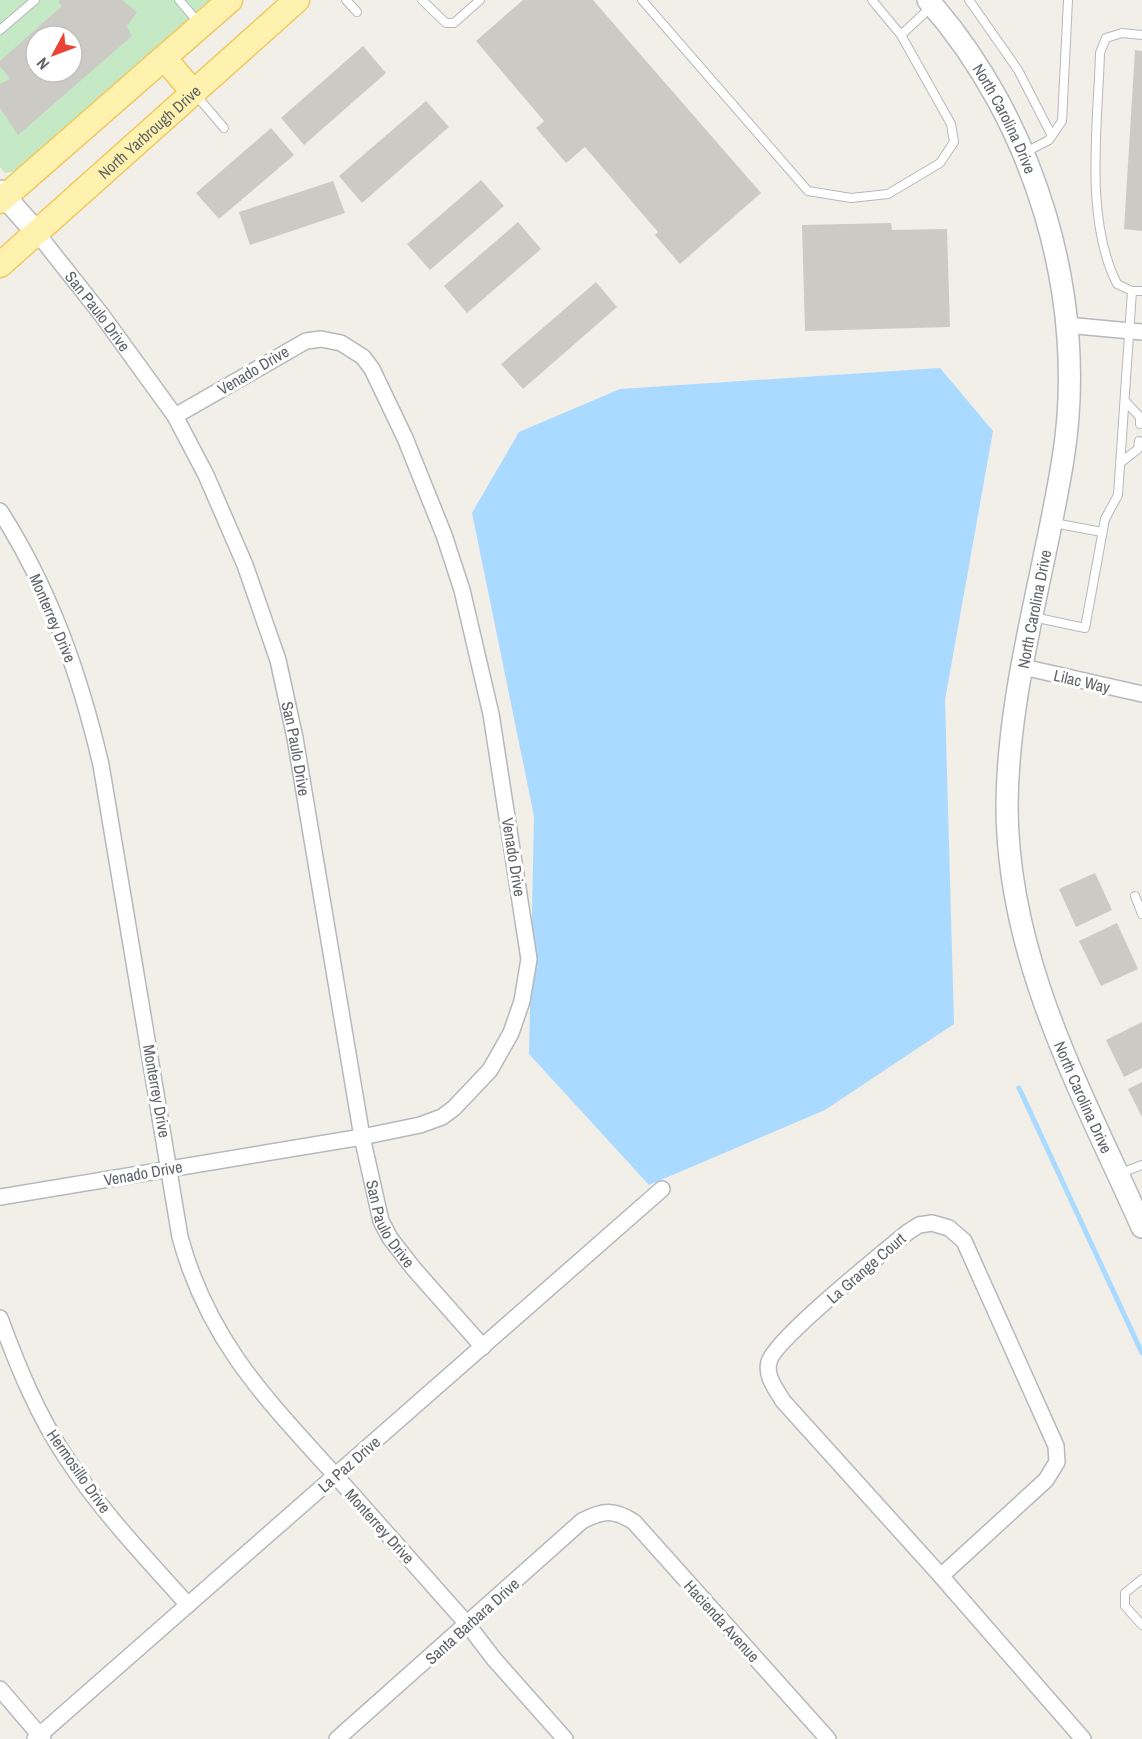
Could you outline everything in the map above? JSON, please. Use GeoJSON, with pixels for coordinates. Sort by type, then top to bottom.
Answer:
{"type":"FeatureCollection","features":[{"type":"Feature","properties":{"kind":"main road"},"geometry":{"type":"LineString","coordinates":[[2,196],[230,0]]}},
{"type":"Feature","properties":{"kind":"main road","name":"North Yarbrough Drive"},"geometry":{"type":"LineString","coordinates":[[0,265],[297,0]]}},
{"type":"Feature","properties":{"kind":"main road","name":"North Carolina Drive"},"geometry":{"type":"LineString","coordinates":[[931,3],[962,42],[994,95],[1023,154],[1045,211],[1055,253],[1066,325],[1068,407],[1064,457],[1023,667],[1010,749],[1007,805],[1010,861],[1017,910],[1029,960],[1045,1009],[1142,1227]]}},
{"type":"Feature","properties":{"kind":"main road"},"geometry":{"type":"LineString","coordinates":[[164,58],[194,93]]}},
{"type":"Feature","properties":{"kind":"main road","name":"San Paulo Drive"},"geometry":{"type":"LineString","coordinates":[[2,196],[37,233]]}},
{"type":"Feature","properties":{"kind":"street","name":"San Paulo Drive"},"geometry":{"type":"LineString","coordinates":[[37,233],[101,314],[175,416],[206,475],[245,565],[278,660],[304,788],[374,1198],[381,1221],[390,1238],[483,1347]]}},
{"type":"Feature","properties":{"kind":"street"},"geometry":{"type":"LineString","coordinates":[[1066,325],[1136,332]]}},
{"type":"Feature","properties":{"kind":"street","name":"Venado Drive"},"geometry":{"type":"LineString","coordinates":[[0,1197],[362,1137],[420,1125],[442,1117],[454,1108],[490,1070],[511,1032],[522,1001],[529,959],[515,861],[491,714],[462,590],[444,535],[405,438],[372,369],[351,347],[321,339],[296,345],[175,416]]}},
{"type":"Feature","properties":{"kind":"street","name":"Monterrey Drive"},"geometry":{"type":"LineString","coordinates":[[0,511],[24,551],[63,633],[88,708],[102,765],[180,1237],[191,1275],[204,1305],[242,1369],[468,1625],[494,1659],[565,1739]]}},
{"type":"Feature","properties":{"kind":"street","name":"Lilac Way"},"geometry":{"type":"LineString","coordinates":[[1023,667],[1142,694]]}},
{"type":"Feature","properties":{"kind":"street","name":"La Paz Drive"},"geometry":{"type":"LineString","coordinates":[[39,1738],[662,1190]]}},
{"type":"Feature","properties":{"kind":"street","name":"La Grange Court"},"geometry":{"type":"LineString","coordinates":[[941,1576],[1046,1480],[1057,1461],[1056,1446],[964,1241],[949,1227],[932,1223],[919,1225],[908,1232],[794,1331],[773,1352],[768,1363],[768,1373],[783,1401],[941,1576],[1083,1739]]}},
{"type":"Feature","properties":{"kind":"street","name":"Hermosillo Drive"},"geometry":{"type":"LineString","coordinates":[[0,1318],[26,1383],[67,1458],[130,1540],[188,1605]]}},
{"type":"Feature","properties":{"kind":"street","name":"Santa Barbara Drive"},"geometry":{"type":"LineString","coordinates":[[337,1739],[468,1625],[582,1521],[599,1512],[610,1511]]}},
{"type":"Feature","properties":{"kind":"street","name":"Hacienda Avenue"},"geometry":{"type":"LineString","coordinates":[[610,1511],[621,1514],[634,1522],[828,1739]]}},
{"type":"Feature","properties":{"kind":"street"},"geometry":{"type":"LineString","coordinates":[[3,1698],[39,1738]]}},
{"type":"Feature","properties":{"kind":"lane"},"geometry":{"type":"LineString","coordinates":[[0,30],[35,0]]}},
{"type":"Feature","properties":{"kind":"lane"},"geometry":{"type":"LineString","coordinates":[[179,0],[201,26]]}},
{"type":"Feature","properties":{"kind":"lane"},"geometry":{"type":"LineString","coordinates":[[346,0],[357,12]]}},
{"type":"Feature","properties":{"kind":"lane"},"geometry":{"type":"LineString","coordinates":[[423,0],[446,23],[454,23],[480,0]]}},
{"type":"Feature","properties":{"kind":"lane"},"geometry":{"type":"LineString","coordinates":[[642,0],[808,192],[851,198],[888,194],[940,163],[954,142],[951,124],[902,35],[873,0]]}},
{"type":"Feature","properties":{"kind":"lane"},"geometry":{"type":"LineString","coordinates":[[969,0],[1018,70],[1052,136]]}},
{"type":"Feature","properties":{"kind":"lane"},"geometry":{"type":"LineString","coordinates":[[1023,154],[1052,136],[1062,121],[1068,0]]}},
{"type":"Feature","properties":{"kind":"lane"},"geometry":{"type":"LineString","coordinates":[[902,35],[931,3]]}},
{"type":"Feature","properties":{"kind":"lane"},"geometry":{"type":"LineString","coordinates":[[1142,35],[1122,33],[1106,38],[1100,52],[1096,198],[1109,268],[1117,284],[1132,291],[1142,291]]}},
{"type":"Feature","properties":{"kind":"lane"},"geometry":{"type":"LineString","coordinates":[[194,93],[224,128]]}},
{"type":"Feature","properties":{"kind":"lane"},"geometry":{"type":"LineString","coordinates":[[1033,617],[1085,628],[1105,519],[1118,495],[1125,401],[1136,332],[1132,291]]}},
{"type":"Feature","properties":{"kind":"lane"},"geometry":{"type":"LineString","coordinates":[[1125,401],[1140,417],[1140,424]]}},
{"type":"Feature","properties":{"kind":"lane"},"geometry":{"type":"LineString","coordinates":[[1120,463],[1138,449],[1139,441]]}},
{"type":"Feature","properties":{"kind":"lane"},"geometry":{"type":"LineString","coordinates":[[1051,522],[1102,532]]}},
{"type":"Feature","properties":{"kind":"lane"},"geometry":{"type":"LineString","coordinates":[[1135,896],[1142,914]]}},
{"type":"Feature","properties":{"kind":"lane"},"geometry":{"type":"LineString","coordinates":[[1118,1174],[1142,1165]]}},
{"type":"Feature","properties":{"kind":"lane"},"geometry":{"type":"LineString","coordinates":[[1142,1579],[1125,1593],[1125,1606],[1142,1624]]}},
{"type":"Feature","properties":{"kind":"green space"},"geometry":{"type":"Polygon","coordinates":[[[0,0],[216,0],[23,170],[5,173],[0,167],[0,0]]]}},
{"type":"Feature","properties":{"kind":"water"},"geometry":{"type":"Polygon","coordinates":[[[940,368],[993,431],[945,700],[954,1024],[825,1110],[649,1185],[529,1054],[534,816],[472,513],[519,432],[620,389],[940,368]]]}},
{"type":"Feature","properties":{"kind":"building"},"geometry":{"type":"Polygon","coordinates":[[[60,0],[122,0],[137,12],[127,26],[132,36],[84,78],[84,24],[42,24],[62,6],[58,2],[60,0]]]}},
{"type":"Feature","properties":{"kind":"building"},"geometry":{"type":"Polygon","coordinates":[[[523,0],[593,0],[761,193],[680,264],[655,235],[658,232],[585,147],[566,163],[536,128],[544,121],[476,41],[523,0]]]}},
{"type":"Feature","properties":{"kind":"building"},"geometry":{"type":"Polygon","coordinates":[[[24,40],[24,84],[77,84],[18,135],[0,108],[0,84],[10,79],[0,66],[0,61],[24,40]]]}},
{"type":"Feature","properties":{"kind":"building"},"geometry":{"type":"Polygon","coordinates":[[[363,46],[386,73],[304,145],[281,118],[363,46]]]}},
{"type":"Feature","properties":{"kind":"building"},"geometry":{"type":"Polygon","coordinates":[[[1135,50],[1142,51],[1142,231],[1124,229],[1135,50]]]}},
{"type":"Feature","properties":{"kind":"building"},"geometry":{"type":"Polygon","coordinates":[[[426,101],[449,127],[362,203],[339,176],[426,101]]]}},
{"type":"Feature","properties":{"kind":"building"},"geometry":{"type":"Polygon","coordinates":[[[271,128],[294,155],[219,219],[196,193],[271,128]]]}},
{"type":"Feature","properties":{"kind":"building"},"geometry":{"type":"Polygon","coordinates":[[[481,180],[504,206],[430,270],[407,244],[481,180]]]}},
{"type":"Feature","properties":{"kind":"building"},"geometry":{"type":"Polygon","coordinates":[[[333,181],[345,213],[250,245],[239,212],[333,181]]]}},
{"type":"Feature","properties":{"kind":"building"},"geometry":{"type":"Polygon","coordinates":[[[518,222],[541,249],[467,313],[444,286],[518,222]]]}},
{"type":"Feature","properties":{"kind":"building"},"geometry":{"type":"Polygon","coordinates":[[[891,223],[892,230],[947,229],[950,327],[805,331],[802,225],[891,223]]]}},
{"type":"Feature","properties":{"kind":"building"},"geometry":{"type":"Polygon","coordinates":[[[596,282],[617,307],[523,389],[501,364],[596,282]]]}},
{"type":"Feature","properties":{"kind":"building"},"geometry":{"type":"Polygon","coordinates":[[[1095,873],[1112,910],[1076,927],[1059,889],[1095,873]]]}},
{"type":"Feature","properties":{"kind":"building"},"geometry":{"type":"Polygon","coordinates":[[[1117,923],[1138,969],[1101,986],[1079,941],[1117,923]]]}},
{"type":"Feature","properties":{"kind":"building"},"geometry":{"type":"Polygon","coordinates":[[[1142,1022],[1142,1068],[1124,1077],[1106,1040],[1142,1022]]]}},
{"type":"Feature","properties":{"kind":"building"},"geometry":{"type":"Polygon","coordinates":[[[1142,1082],[1142,1117],[1128,1089],[1142,1082]]]}},
{"type":"Feature","properties":{"kind":"waterway"},"geometry":{"type":"LineString","coordinates":[[1019,1088],[1142,1353]]}}]}
